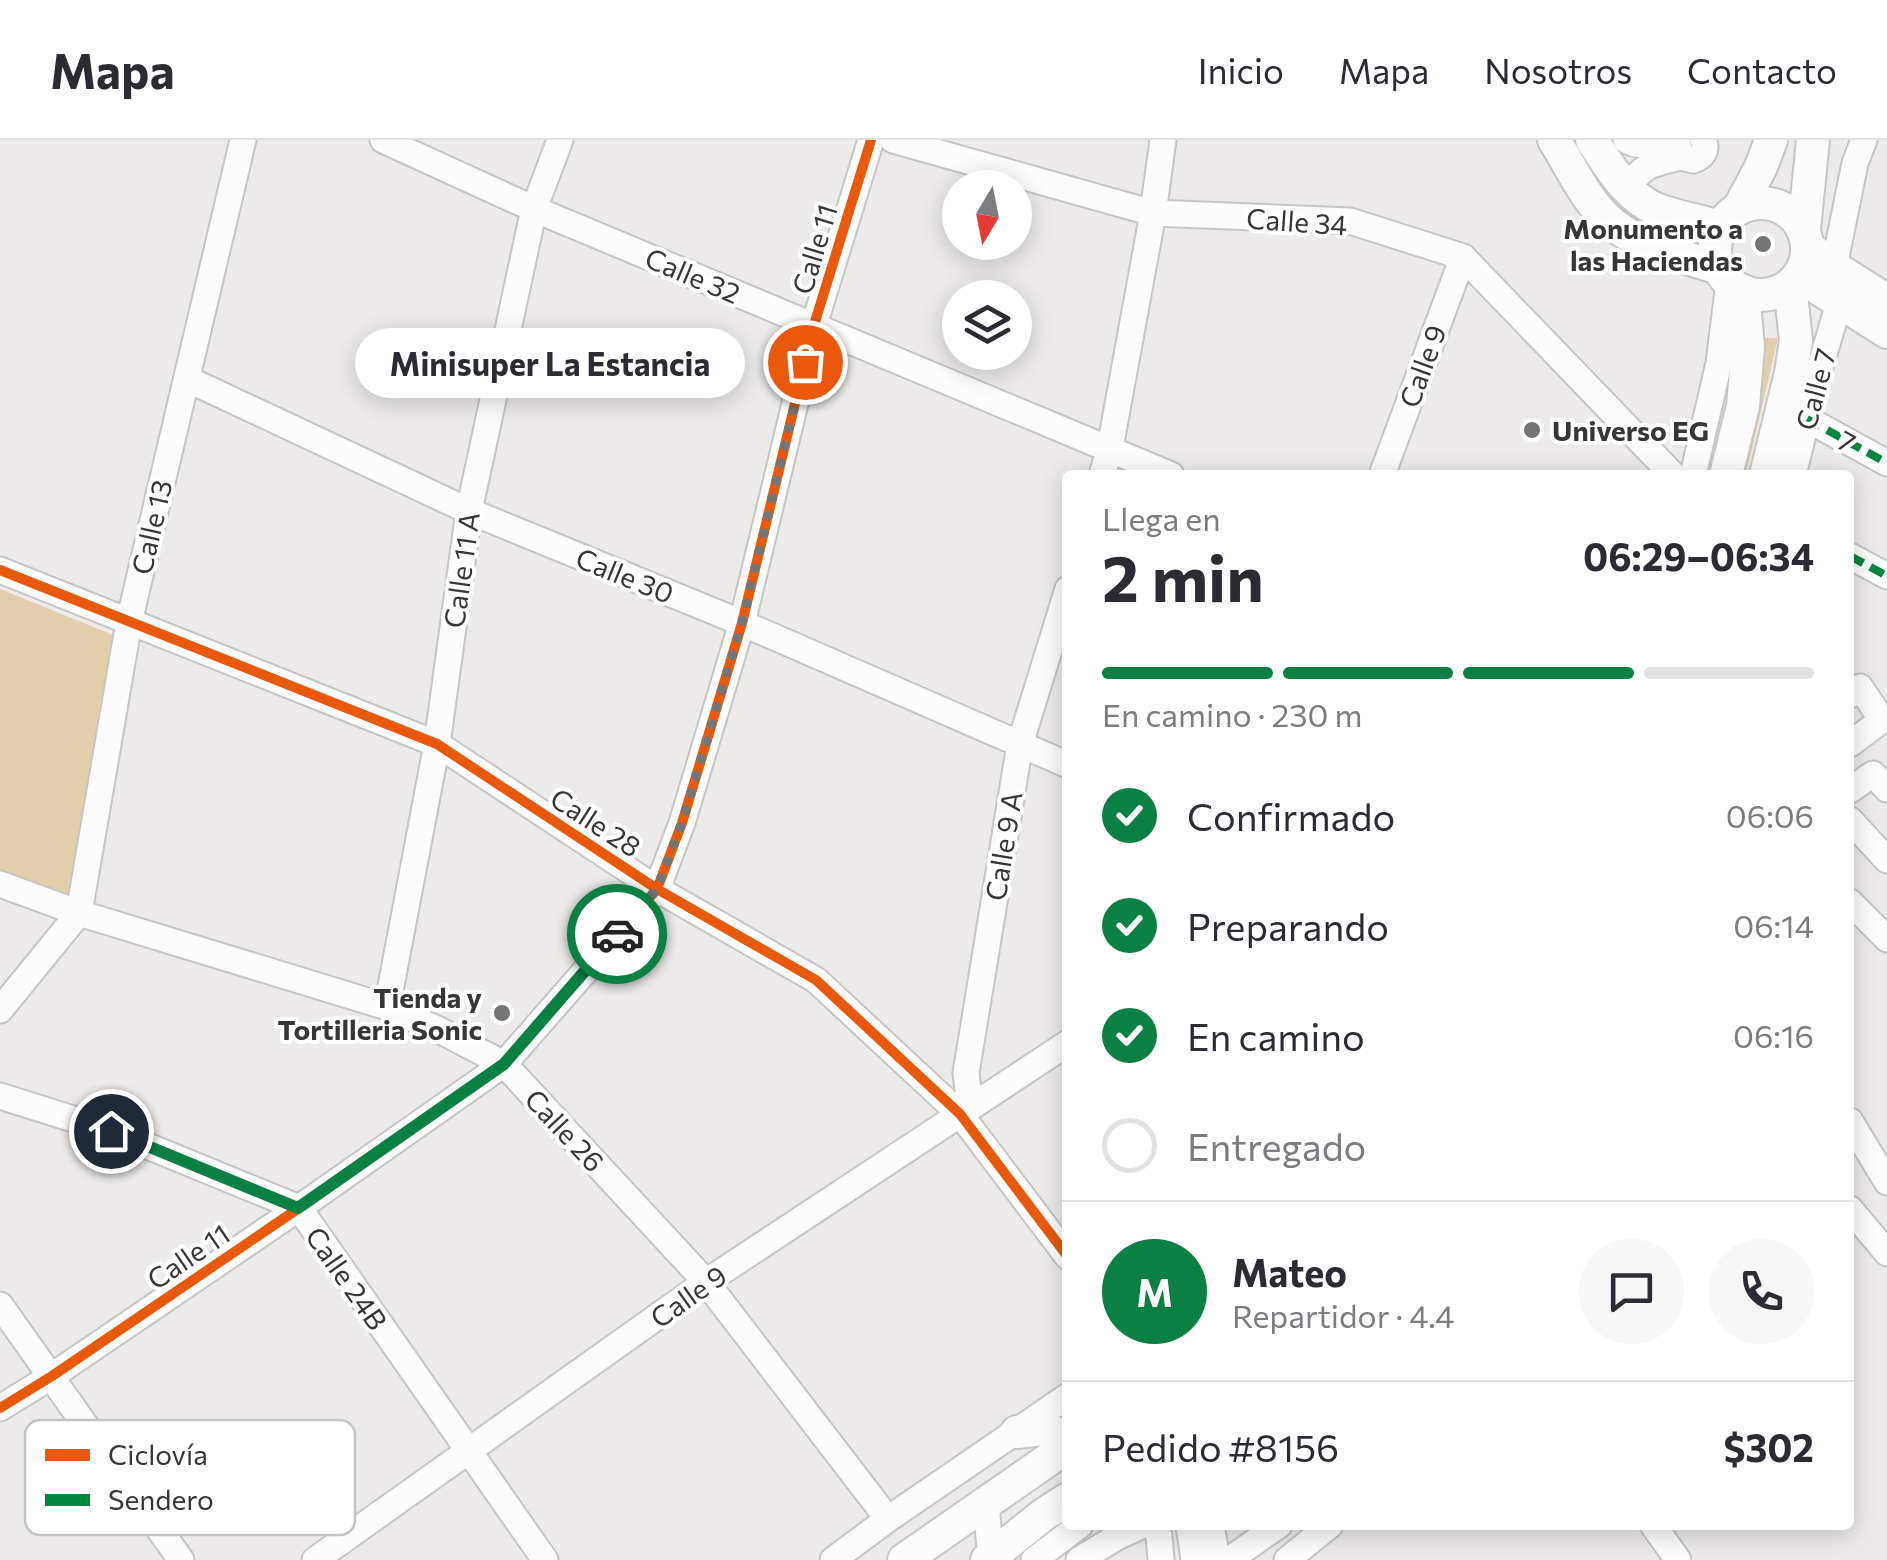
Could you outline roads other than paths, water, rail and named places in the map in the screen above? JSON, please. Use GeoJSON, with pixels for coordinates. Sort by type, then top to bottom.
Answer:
{"type":"FeatureCollection","features":[{"type":"Feature","properties":{"kind":"main road"},"geometry":{"type":"LineString","coordinates":[[1554,140],[1606,218],[1628,234],[1758,295],[1775,293],[1807,261]]}},
{"type":"Feature","properties":{"kind":"main road"},"geometry":{"type":"LineString","coordinates":[[1592,140],[1628,189],[1654,209],[1730,217],[1756,202],[1774,204],[1790,212],[1807,261],[1839,303],[1887,332]]}},
{"type":"Feature","properties":{"kind":"main road"},"geometry":{"type":"LineString","coordinates":[[1727,470],[1743,406],[1748,347],[1730,280],[1715,248],[1761,168],[1771,140]]}},
{"type":"Feature","properties":{"kind":"main road"},"geometry":{"type":"LineString","coordinates":[[1767,470],[1790,373],[1807,261],[1813,140]]}},
{"type":"Feature","properties":{"kind":"main road"},"geometry":{"type":"LineString","coordinates":[[1807,261],[1887,301]]}},
{"type":"Feature","properties":{"kind":"main road"},"geometry":{"type":"LineString","coordinates":[[1017,1432],[1044,1429],[1062,1435]]}},
{"type":"Feature","properties":{"kind":"main road"},"geometry":{"type":"LineString","coordinates":[[904,1560],[1062,1450]]}},
{"type":"Feature","properties":{"kind":"main road"},"geometry":{"type":"LineString","coordinates":[[990,1559],[1062,1503]]}},
{"type":"Feature","properties":{"kind":"street","name":"Calle 13"},"geometry":{"type":"LineString","coordinates":[[0,1010],[79,913],[129,622],[244,140]]}},
{"type":"Feature","properties":{"kind":"street","name":"Calle 32"},"geometry":{"type":"LineString","coordinates":[[383,140],[534,209],[1160,470]]}},
{"type":"Feature","properties":{"kind":"street","name":"Calle 11 A"},"geometry":{"type":"LineString","coordinates":[[388,1006],[437,744],[469,511],[534,209],[560,140]]}},
{"type":"Feature","properties":{"kind":"street","name":"Calle 11"},"geometry":{"type":"LineString","coordinates":[[0,1408],[504,1064],[657,889],[682,823],[742,623],[814,325],[871,140]]}},
{"type":"Feature","properties":{"kind":"street","name":"Calle 34"},"geometry":{"type":"LineString","coordinates":[[893,140],[1153,214],[1350,221],[1463,257],[1669,470]]}},
{"type":"Feature","properties":{"kind":"street"},"geometry":{"type":"LineString","coordinates":[[1103,470],[1153,214],[1163,140]]}},
{"type":"Feature","properties":{"kind":"street"},"geometry":{"type":"LineString","coordinates":[[1626,140],[1651,145],[1700,142]]}},
{"type":"Feature","properties":{"kind":"street"},"geometry":{"type":"LineString","coordinates":[[1807,261],[1864,140]]}},
{"type":"Feature","properties":{"kind":"street"},"geometry":{"type":"LineString","coordinates":[[1628,189],[1644,167],[1700,142]]}},
{"type":"Feature","properties":{"kind":"street","name":"Calle 9"},"geometry":{"type":"LineString","coordinates":[[1384,470],[1463,257]]}},
{"type":"Feature","properties":{"kind":"street"},"geometry":{"type":"LineString","coordinates":[[1694,470],[1720,363],[1730,280]]}},
{"type":"Feature","properties":{"kind":"street","name":"Calle 7"},"geometry":{"type":"LineString","coordinates":[[1794,470],[1839,303]]}},
{"type":"Feature","properties":{"kind":"street","name":"Calle 30"},"geometry":{"type":"LineString","coordinates":[[186,378],[469,511],[742,623],[1062,762]]}},
{"type":"Feature","properties":{"kind":"street","name":"7"},"geometry":{"type":"LineString","coordinates":[[1808,419],[1887,463]]}},
{"type":"Feature","properties":{"kind":"street"},"geometry":{"type":"LineString","coordinates":[[1854,558],[1887,576]]}},
{"type":"Feature","properties":{"kind":"street","name":"Calle 28"},"geometry":{"type":"LineString","coordinates":[[0,570],[437,744],[657,889],[816,980],[965,1111],[1062,1248]]}},
{"type":"Feature","properties":{"kind":"street","name":"Calle 9 A"},"geometry":{"type":"LineString","coordinates":[[965,1111],[966,1073],[1020,744],[1062,608]]}},
{"type":"Feature","properties":{"kind":"street"},"geometry":{"type":"LineString","coordinates":[[1854,691],[1860,686],[1882,720],[1854,741]]}},
{"type":"Feature","properties":{"kind":"street"},"geometry":{"type":"LineString","coordinates":[[1854,787],[1873,774],[1887,789]]}},
{"type":"Feature","properties":{"kind":"street"},"geometry":{"type":"LineString","coordinates":[[1854,824],[1886,858]]}},
{"type":"Feature","properties":{"kind":"street","name":"Calle 26"},"geometry":{"type":"LineString","coordinates":[[0,884],[79,913],[388,1006],[504,1064],[706,1282],[888,1519]]}},
{"type":"Feature","properties":{"kind":"street"},"geometry":{"type":"LineString","coordinates":[[1854,906],[1887,939]]}},
{"type":"Feature","properties":{"kind":"street","name":"Calle 9"},"geometry":{"type":"LineString","coordinates":[[355,1532],[706,1282],[1062,1047]]}},
{"type":"Feature","properties":{"kind":"street","name":"Calle 24B"},"geometry":{"type":"LineString","coordinates":[[0,1096],[111,1131],[298,1208],[545,1560]]}},
{"type":"Feature","properties":{"kind":"street"},"geometry":{"type":"LineString","coordinates":[[1854,1128],[1887,1182]]}},
{"type":"Feature","properties":{"kind":"street"},"geometry":{"type":"LineString","coordinates":[[1854,1212],[1887,1190]]}},
{"type":"Feature","properties":{"kind":"street"},"geometry":{"type":"LineString","coordinates":[[1854,1214],[1887,1253]]}},
{"type":"Feature","properties":{"kind":"street"},"geometry":{"type":"LineString","coordinates":[[0,1305],[83,1420]]}},
{"type":"Feature","properties":{"kind":"street"},"geometry":{"type":"LineString","coordinates":[[833,1560],[1062,1400]]}},
{"type":"Feature","properties":{"kind":"street"},"geometry":{"type":"LineString","coordinates":[[986,1504],[990,1559]]}},
{"type":"Feature","properties":{"kind":"street"},"geometry":{"type":"LineString","coordinates":[[1034,1560],[1073,1530]]}},
{"type":"Feature","properties":{"kind":"street"},"geometry":{"type":"LineString","coordinates":[[1079,1560],[1132,1530]]}},
{"type":"Feature","properties":{"kind":"street"},"geometry":{"type":"LineString","coordinates":[[1156,1530],[1161,1560]]}},
{"type":"Feature","properties":{"kind":"street"},"geometry":{"type":"LineString","coordinates":[[1194,1530],[1213,1550]]}},
{"type":"Feature","properties":{"kind":"street"},"geometry":{"type":"LineString","coordinates":[[1213,1550],[1232,1530]]}},
{"type":"Feature","properties":{"kind":"street"},"geometry":{"type":"LineString","coordinates":[[1213,1550],[1266,1530]]}},
{"type":"Feature","properties":{"kind":"street"},"geometry":{"type":"LineString","coordinates":[[1288,1560],[1324,1530]]}},
{"type":"Feature","properties":{"kind":"street"},"geometry":{"type":"LineString","coordinates":[[1657,1530],[1678,1560]]}},
{"type":"Feature","properties":{"kind":"street"},"geometry":{"type":"LineString","coordinates":[[163,1535],[180,1560]]}},
{"type":"Feature","properties":{"kind":"street","name":"Calle 9"},"geometry":{"type":"LineString","coordinates":[[316,1560],[351,1535]]}},
{"type":"Feature","properties":{"kind":"place","name":"Monumento a las Haciendas"},"geometry":{"type":"Point","coordinates":[1763,244]}},
{"type":"Feature","properties":{"kind":"place","name":"Minisuper La Estancia"},"geometry":{"type":"Point","coordinates":[805,362]}},
{"type":"Feature","properties":{"kind":"place","name":"Universo EG"},"geometry":{"type":"Point","coordinates":[1532,430]}},
{"type":"Feature","properties":{"kind":"place","name":"Tienda y Tortilleria Sonic"},"geometry":{"type":"Point","coordinates":[502,1013]}}]}
